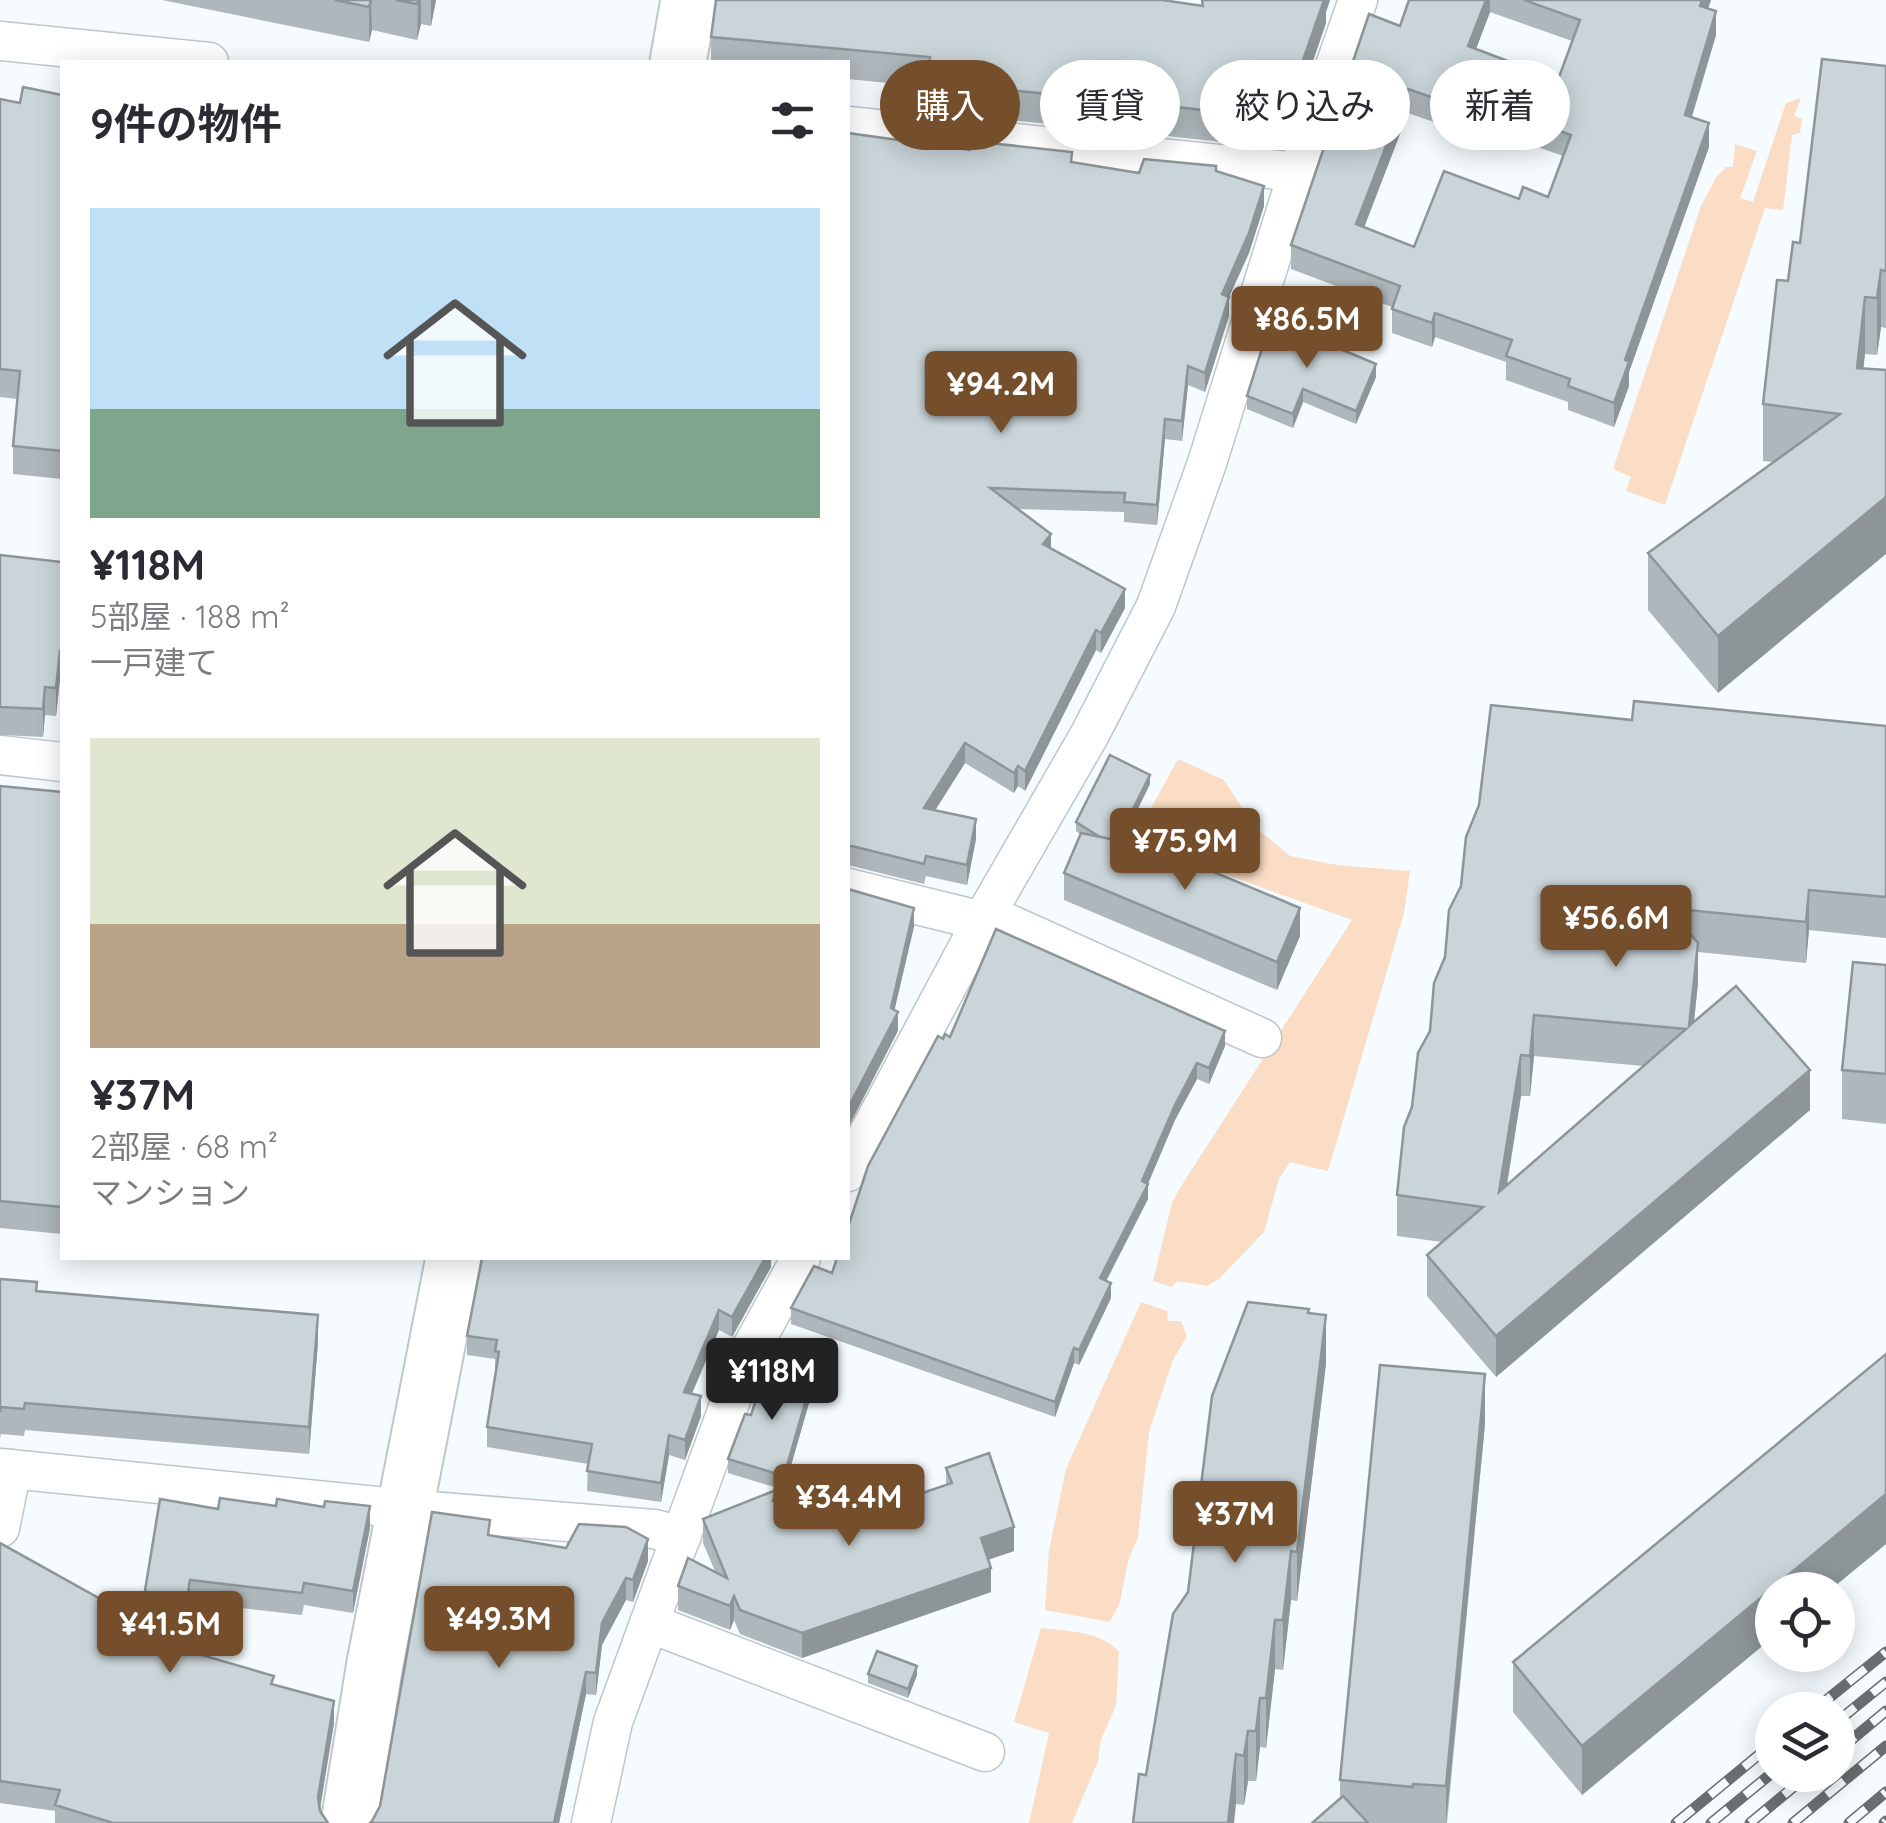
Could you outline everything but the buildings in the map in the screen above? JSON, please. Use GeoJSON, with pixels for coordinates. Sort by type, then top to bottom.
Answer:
{"type":"FeatureCollection","features":[{"type":"Feature","properties":{"kind":"street"},"geometry":{"type":"LineString","coordinates":[[678,60],[689,0]]}},
{"type":"Feature","properties":{"kind":"street"},"geometry":{"type":"LineString","coordinates":[[850,1168],[1156,606],[1358,0]]}},
{"type":"Feature","properties":{"kind":"street"},"geometry":{"type":"LineString","coordinates":[[0,41],[190,60]]}},
{"type":"Feature","properties":{"kind":"street"},"geometry":{"type":"LineString","coordinates":[[850,126],[1298,172]]}},
{"type":"Feature","properties":{"kind":"street"},"geometry":{"type":"LineString","coordinates":[[0,755],[60,762]]}},
{"type":"Feature","properties":{"kind":"street"},"geometry":{"type":"LineString","coordinates":[[850,888],[982,921],[1008,923],[1262,1038]]}},
{"type":"Feature","properties":{"kind":"street"},"geometry":{"type":"LineString","coordinates":[[349,1823],[454,1260]]}},
{"type":"Feature","properties":{"kind":"street"},"geometry":{"type":"LineString","coordinates":[[590,1823],[613,1722],[747,1356],[800,1260]]}},
{"type":"Feature","properties":{"kind":"street"},"geometry":{"type":"LineString","coordinates":[[0,1528],[6,1469],[405,1509],[654,1529],[682,1536]]}},
{"type":"Feature","properties":{"kind":"street"},"geometry":{"type":"LineString","coordinates":[[649,1622],[984,1752]]}},
{"type":"Feature","properties":{"kind":"shaded area"},"geometry":{"type":"Polygon","coordinates":[[[1801,98],[1794,116],[1802,119],[1800,133],[1792,135],[1783,210],[1765,208],[1665,505],[1626,491],[1631,477],[1613,469],[1701,206],[1717,176],[1726,167],[1733,167],[1735,144],[1757,151],[1740,198],[1753,202],[1786,103],[1801,98]]]}},
{"type":"Feature","properties":{"kind":"shaded area"},"geometry":{"type":"Polygon","coordinates":[[[1178,759],[1224,780],[1254,826],[1290,856],[1337,865],[1410,871],[1404,913],[1328,1171],[1290,1162],[1279,1179],[1264,1232],[1219,1279],[1207,1286],[1177,1281],[1172,1287],[1153,1281],[1172,1203],[1352,920],[1133,841],[1178,759]]]}},
{"type":"Feature","properties":{"kind":"shaded area"},"geometry":{"type":"Polygon","coordinates":[[[1141,1302],[1167,1311],[1168,1321],[1181,1321],[1187,1336],[1173,1360],[1149,1432],[1138,1537],[1128,1561],[1120,1602],[1110,1622],[1045,1610],[1049,1550],[1066,1469],[1141,1302]]]}},
{"type":"Feature","properties":{"kind":"shaded area"},"geometry":{"type":"Polygon","coordinates":[[[1041,1628],[1094,1636],[1119,1652],[1116,1706],[1072,1823],[1029,1823],[1049,1733],[1014,1722],[1041,1628]]]}},
{"type":"Feature","properties":{"kind":"railway"},"geometry":{"type":"LineString","coordinates":[[1836,1692],[1886,1652]]}},
{"type":"Feature","properties":{"kind":"railway"},"geometry":{"type":"LineString","coordinates":[[1855,1707],[1886,1682]]}},
{"type":"Feature","properties":{"kind":"railway"},"geometry":{"type":"LineString","coordinates":[[1855,1737],[1886,1711]]}},
{"type":"Feature","properties":{"kind":"railway"},"geometry":{"type":"LineString","coordinates":[[1793,1823],[1886,1746]]}},
{"type":"Feature","properties":{"kind":"railway"},"geometry":{"type":"LineString","coordinates":[[1676,1823],[1755,1758]]}},
{"type":"Feature","properties":{"kind":"railway"},"geometry":{"type":"LineString","coordinates":[[1711,1823],[1755,1787]]}},
{"type":"Feature","properties":{"kind":"railway"},"geometry":{"type":"LineString","coordinates":[[1750,1823],[1787,1792]]}},
{"type":"Feature","properties":{"kind":"railway"},"geometry":{"type":"LineString","coordinates":[[1849,1823],[1886,1792]]}}]}
